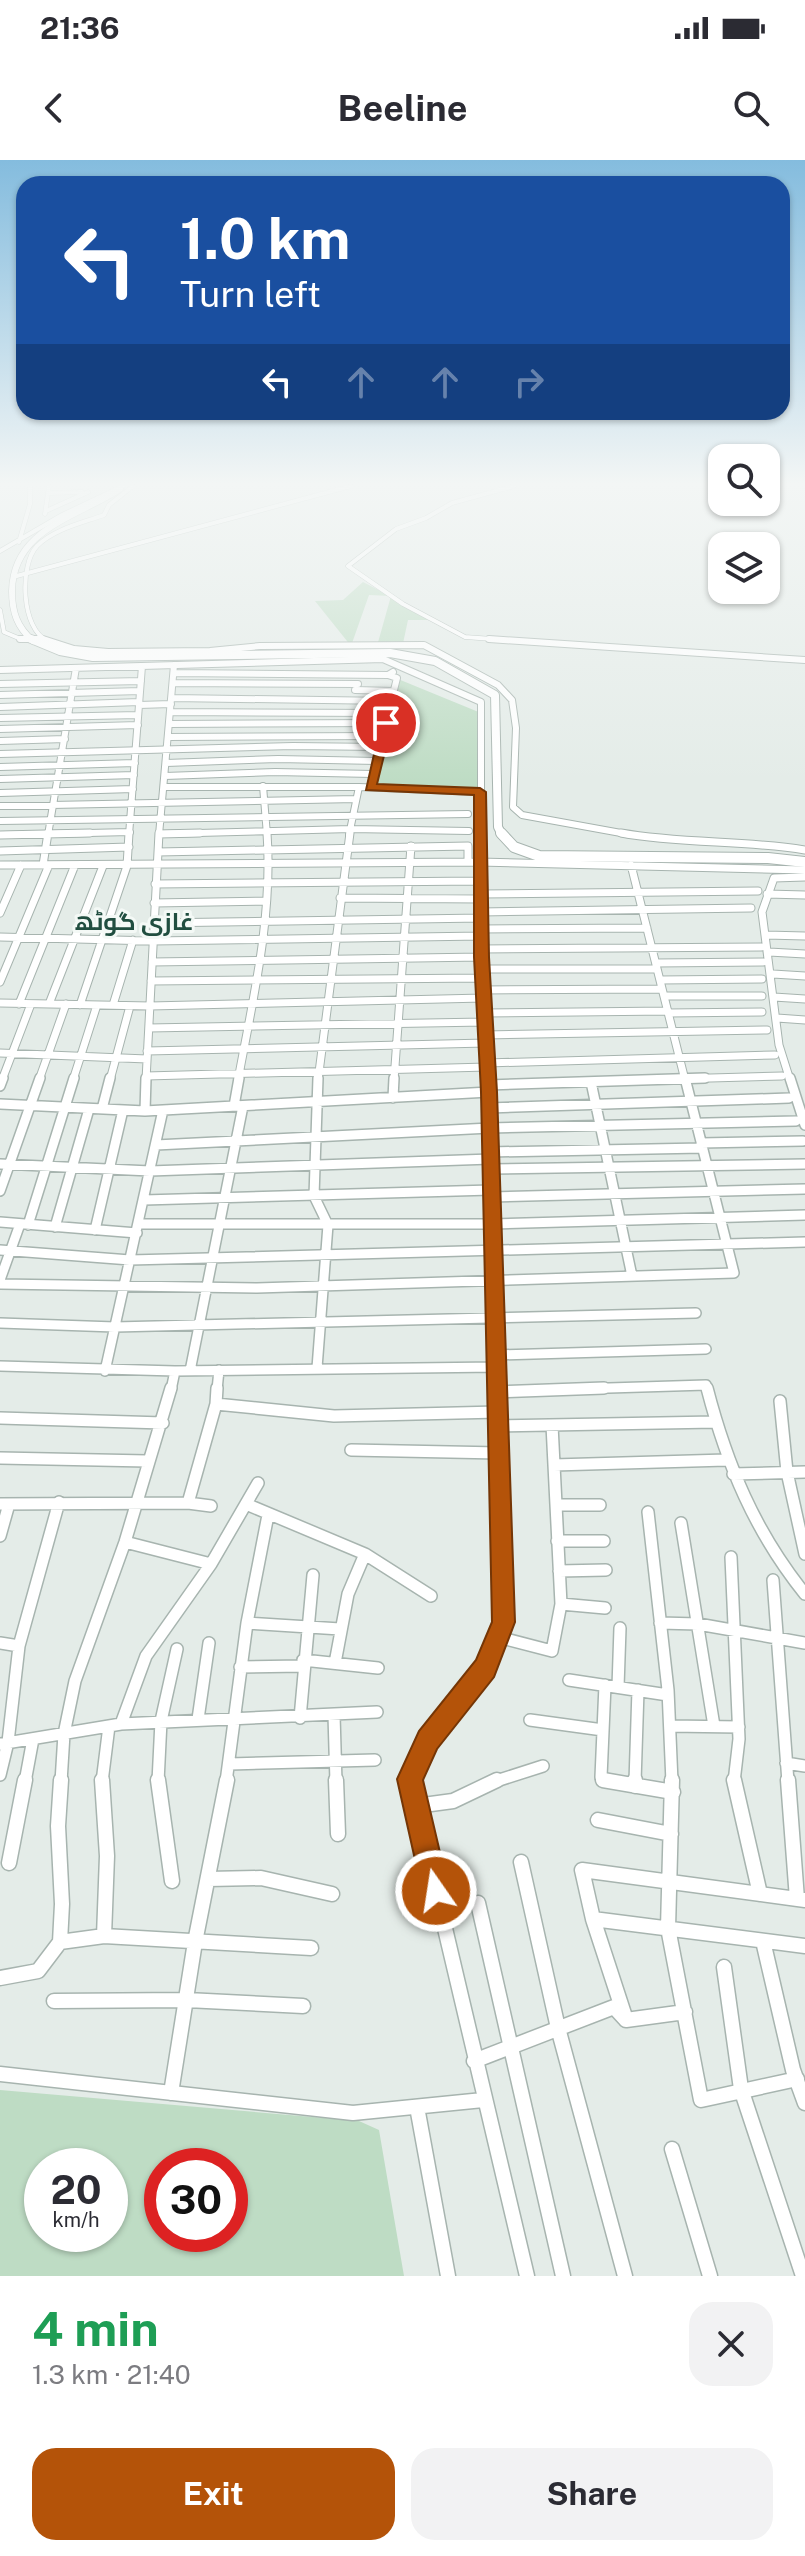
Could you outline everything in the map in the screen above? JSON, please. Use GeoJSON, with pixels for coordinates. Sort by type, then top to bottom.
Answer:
{"type":"FeatureCollection","features":[{"type":"Feature","properties":{"kind":"street"},"geometry":{"type":"LineString","coordinates":[[13,585],[16,623],[31,640]]}},
{"type":"Feature","properties":{"kind":"street"},"geometry":{"type":"LineString","coordinates":[[27,585],[26,606],[32,626],[43,639]]}},
{"type":"Feature","properties":{"kind":"street"},"geometry":{"type":"LineString","coordinates":[[375,585],[403,604],[465,637],[805,660]]}},
{"type":"Feature","properties":{"kind":"street"},"geometry":{"type":"LineString","coordinates":[[0,610],[4,632],[57,651],[93,657],[390,653],[435,661],[481,684],[497,698],[498,827],[503,838],[515,848],[539,856],[768,858],[805,862]]}},
{"type":"Feature","properties":{"kind":"street"},"geometry":{"type":"LineString","coordinates":[[31,640],[43,639],[74,649],[108,652],[424,645],[498,685],[512,700],[516,728],[513,807],[522,815],[665,841],[769,844],[805,850]]}},
{"type":"Feature","properties":{"kind":"street"},"geometry":{"type":"LineString","coordinates":[[174,669],[383,659],[481,702],[480,792],[474,862]]}},
{"type":"Feature","properties":{"kind":"street"},"geometry":{"type":"LineString","coordinates":[[319,785],[325,760],[341,735],[350,711],[357,687],[357,660]]}},
{"type":"Feature","properties":{"kind":"street"},"geometry":{"type":"LineString","coordinates":[[80,1005],[127,866],[142,666]]}},
{"type":"Feature","properties":{"kind":"street"},"geometry":{"type":"LineString","coordinates":[[141,681],[0,684],[2,670],[142,666],[388,675],[397,678],[370,787]]}},
{"type":"Feature","properties":{"kind":"street"},"geometry":{"type":"LineString","coordinates":[[388,675],[400,667]]}},
{"type":"Feature","properties":{"kind":"street"},"geometry":{"type":"LineString","coordinates":[[0,982],[46,865],[48,834],[76,668]]}},
{"type":"Feature","properties":{"kind":"street"},"geometry":{"type":"LineString","coordinates":[[145,1111],[156,866],[174,669]]}},
{"type":"Feature","properties":{"kind":"street"},"geometry":{"type":"LineString","coordinates":[[173,683],[357,687],[394,691]]}},
{"type":"Feature","properties":{"kind":"street"},"geometry":{"type":"LineString","coordinates":[[258,699],[263,684]]}},
{"type":"Feature","properties":{"kind":"street"},"geometry":{"type":"LineString","coordinates":[[0,695],[140,691]]}},
{"type":"Feature","properties":{"kind":"street"},"geometry":{"type":"LineString","coordinates":[[0,707],[171,704],[227,699],[392,701]]}},
{"type":"Feature","properties":{"kind":"street"},"geometry":{"type":"LineString","coordinates":[[227,699],[231,786]]}},
{"type":"Feature","properties":{"kind":"street"},"geometry":{"type":"LineString","coordinates":[[171,704],[228,712],[389,713]]}},
{"type":"Feature","properties":{"kind":"street"},"geometry":{"type":"LineString","coordinates":[[320,711],[320,722]]}},
{"type":"Feature","properties":{"kind":"street"},"geometry":{"type":"LineString","coordinates":[[0,718],[138,715]]}},
{"type":"Feature","properties":{"kind":"street"},"geometry":{"type":"LineString","coordinates":[[307,723],[307,734]]}},
{"type":"Feature","properties":{"kind":"street"},"geometry":{"type":"LineString","coordinates":[[169,724],[386,723]]}},
{"type":"Feature","properties":{"kind":"street"},"geometry":{"type":"LineString","coordinates":[[0,729],[138,725]]}},
{"type":"Feature","properties":{"kind":"street"},"geometry":{"type":"LineString","coordinates":[[41,740],[45,728]]}},
{"type":"Feature","properties":{"kind":"street"},"geometry":{"type":"LineString","coordinates":[[168,737],[383,736]]}},
{"type":"Feature","properties":{"kind":"street"},"geometry":{"type":"LineString","coordinates":[[0,741],[65,739]]}},
{"type":"Feature","properties":{"kind":"street"},"geometry":{"type":"LineString","coordinates":[[0,754],[229,747],[380,747]]}},
{"type":"Feature","properties":{"kind":"street"},"geometry":{"type":"LineString","coordinates":[[166,763],[377,761]]}},
{"type":"Feature","properties":{"kind":"street"},"geometry":{"type":"LineString","coordinates":[[0,767],[135,763]]}},
{"type":"Feature","properties":{"kind":"street"},"geometry":{"type":"LineString","coordinates":[[165,776],[373,774]]}},
{"type":"Feature","properties":{"kind":"street"},"geometry":{"type":"LineString","coordinates":[[0,779],[134,775]]}},
{"type":"Feature","properties":{"kind":"street"},"geometry":{"type":"LineString","coordinates":[[164,787],[319,785],[480,792]]}},
{"type":"Feature","properties":{"kind":"street"},"geometry":{"type":"LineString","coordinates":[[190,1371],[235,1141],[240,1074],[263,940],[269,862],[263,786]]}},
{"type":"Feature","properties":{"kind":"street"},"geometry":{"type":"LineString","coordinates":[[317,1368],[328,1225],[314,1196],[315,1102],[344,862],[359,787]]}},
{"type":"Feature","properties":{"kind":"street"},"geometry":{"type":"LineString","coordinates":[[0,793],[133,789]]}},
{"type":"Feature","properties":{"kind":"street"},"geometry":{"type":"LineString","coordinates":[[0,806],[356,799]]}},
{"type":"Feature","properties":{"kind":"street"},"geometry":{"type":"LineString","coordinates":[[0,821],[468,814]]}},
{"type":"Feature","properties":{"kind":"street"},"geometry":{"type":"LineString","coordinates":[[159,834],[351,829],[469,831]]}},
{"type":"Feature","properties":{"kind":"street"},"geometry":{"type":"LineString","coordinates":[[0,835],[130,832]]}},
{"type":"Feature","properties":{"kind":"street"},"geometry":{"type":"LineString","coordinates":[[393,1098],[411,846]]}},
{"type":"Feature","properties":{"kind":"street"},"geometry":{"type":"LineString","coordinates":[[158,852],[468,846],[474,862],[480,891],[489,1089],[503,1622],[485,1668],[428,1740],[410,1779],[483,2100],[527,2276]]}},
{"type":"Feature","properties":{"kind":"street"},"geometry":{"type":"LineString","coordinates":[[0,851],[129,847]]}},
{"type":"Feature","properties":{"kind":"street"},"geometry":{"type":"LineString","coordinates":[[0,865],[474,862],[805,870]]}},
{"type":"Feature","properties":{"kind":"street"},"geometry":{"type":"LineString","coordinates":[[0,913],[21,865]]}},
{"type":"Feature","properties":{"kind":"street"},"geometry":{"type":"LineString","coordinates":[[19,1004],[75,865]]}},
{"type":"Feature","properties":{"kind":"street"},"geometry":{"type":"LineString","coordinates":[[97,1005],[46,1166],[24,1224],[5,1250],[0,1282],[205,1288],[734,1273],[631,865]]}},
{"type":"Feature","properties":{"kind":"street"},"geometry":{"type":"LineString","coordinates":[[49,1004],[103,866]]}},
{"type":"Feature","properties":{"kind":"street"},"geometry":{"type":"LineString","coordinates":[[156,1145],[490,1128],[801,1123],[779,1045],[773,974],[762,912],[774,878],[805,877]]}},
{"type":"Feature","properties":{"kind":"street"},"geometry":{"type":"LineString","coordinates":[[155,884],[407,882],[480,891]]}},
{"type":"Feature","properties":{"kind":"street"},"geometry":{"type":"LineString","coordinates":[[340,898],[406,898],[480,891],[758,891]]}},
{"type":"Feature","properties":{"kind":"street"},"geometry":{"type":"LineString","coordinates":[[767,894],[805,895]]}},
{"type":"Feature","properties":{"kind":"street"},"geometry":{"type":"LineString","coordinates":[[154,903],[266,901]]}},
{"type":"Feature","properties":{"kind":"street"},"geometry":{"type":"LineString","coordinates":[[0,937],[153,941],[404,937],[481,924],[642,910],[751,908]]}},
{"type":"Feature","properties":{"kind":"street"},"geometry":{"type":"LineString","coordinates":[[154,923],[405,920],[647,928]]}},
{"type":"Feature","properties":{"kind":"street"},"geometry":{"type":"LineString","coordinates":[[766,935],[805,936]]}},
{"type":"Feature","properties":{"kind":"street"},"geometry":{"type":"LineString","coordinates":[[113,1005],[133,940]]}},
{"type":"Feature","properties":{"kind":"street"},"geometry":{"type":"LineString","coordinates":[[0,1003],[150,1006],[398,999],[482,974],[652,949],[761,947]]}},
{"type":"Feature","properties":{"kind":"street"},"geometry":{"type":"LineString","coordinates":[[769,952],[805,954]]}},
{"type":"Feature","properties":{"kind":"street"},"geometry":{"type":"LineString","coordinates":[[152,962],[402,958],[482,974],[762,996]]}},
{"type":"Feature","properties":{"kind":"street"},"geometry":{"type":"LineString","coordinates":[[151,981],[401,979],[763,962]]}},
{"type":"Feature","properties":{"kind":"street"},"geometry":{"type":"LineString","coordinates":[[773,974],[805,976]]}},
{"type":"Feature","properties":{"kind":"street"},"geometry":{"type":"LineString","coordinates":[[662,988],[762,979]]}},
{"type":"Feature","properties":{"kind":"street"},"geometry":{"type":"LineString","coordinates":[[774,997],[805,999]]}},
{"type":"Feature","properties":{"kind":"street"},"geometry":{"type":"LineString","coordinates":[[0,1086],[31,1004]]}},
{"type":"Feature","properties":{"kind":"street"},"geometry":{"type":"LineString","coordinates":[[0,1191],[5,1164],[30,1106],[66,1004]]}},
{"type":"Feature","properties":{"kind":"street"},"geometry":{"type":"LineString","coordinates":[[102,1109],[130,1006]]}},
{"type":"Feature","properties":{"kind":"street"},"geometry":{"type":"LineString","coordinates":[[149,1028],[398,1023],[668,1012],[762,1012]]}},
{"type":"Feature","properties":{"kind":"street"},"geometry":{"type":"LineString","coordinates":[[777,1018],[805,1020]]}},
{"type":"Feature","properties":{"kind":"street"},"geometry":{"type":"LineString","coordinates":[[0,1053],[116,1057],[485,1039],[767,1030]]}},
{"type":"Feature","properties":{"kind":"street"},"geometry":{"type":"LineString","coordinates":[[146,1076],[775,1055]]}},
{"type":"Feature","properties":{"kind":"street"},"geometry":{"type":"LineString","coordinates":[[0,1104],[145,1111],[393,1098],[591,1082],[782,1076]]}},
{"type":"Feature","properties":{"kind":"street"},"geometry":{"type":"LineString","coordinates":[[591,1082],[632,1276]]}},
{"type":"Feature","properties":{"kind":"street"},"geometry":{"type":"LineString","coordinates":[[489,1108],[805,1096]]}},
{"type":"Feature","properties":{"kind":"street"},"geometry":{"type":"LineString","coordinates":[[55,1227],[89,1109]]}},
{"type":"Feature","properties":{"kind":"street"},"geometry":{"type":"LineString","coordinates":[[95,1230],[123,1110]]}},
{"type":"Feature","properties":{"kind":"street"},"geometry":{"type":"LineString","coordinates":[[105,1371],[163,1110]]}},
{"type":"Feature","properties":{"kind":"street"},"geometry":{"type":"LineString","coordinates":[[5,1164],[150,1171],[491,1160],[605,1150],[803,1141]]}},
{"type":"Feature","properties":{"kind":"street"},"geometry":{"type":"LineString","coordinates":[[491,1160],[609,1167],[805,1164]]}},
{"type":"Feature","properties":{"kind":"street"},"geometry":{"type":"LineString","coordinates":[[144,1200],[805,1189]]}},
{"type":"Feature","properties":{"kind":"street"},"geometry":{"type":"LineString","coordinates":[[0,1222],[95,1230],[218,1224],[493,1224],[805,1215]]}},
{"type":"Feature","properties":{"kind":"street"},"geometry":{"type":"LineString","coordinates":[[5,1250],[130,1260],[805,1242]]}},
{"type":"Feature","properties":{"kind":"street"},"geometry":{"type":"LineString","coordinates":[[0,1323],[115,1327],[696,1313]]}},
{"type":"Feature","properties":{"kind":"street"},"geometry":{"type":"LineString","coordinates":[[0,1366],[105,1371],[317,1368],[706,1349]]}},
{"type":"Feature","properties":{"kind":"street"},"geometry":{"type":"LineString","coordinates":[[188,1503],[216,1404],[219,1370]]}},
{"type":"Feature","properties":{"kind":"street"},"geometry":{"type":"LineString","coordinates":[[0,1978],[38,1971],[60,1942],[62,1904],[58,1826],[64,1734],[75,1681],[125,1542],[147,1461],[163,1423],[175,1371]]}},
{"type":"Feature","properties":{"kind":"street"},"geometry":{"type":"LineString","coordinates":[[497,1392],[706,1385],[726,1460],[762,1539],[777,1563],[805,1594]]}},
{"type":"Feature","properties":{"kind":"street"},"geometry":{"type":"LineString","coordinates":[[780,1401],[787,1472],[805,1554]]}},
{"type":"Feature","properties":{"kind":"street"},"geometry":{"type":"LineString","coordinates":[[216,1404],[334,1416],[498,1412]]}},
{"type":"Feature","properties":{"kind":"street"},"geometry":{"type":"LineString","coordinates":[[0,1418],[163,1423]]}},
{"type":"Feature","properties":{"kind":"street"},"geometry":{"type":"LineString","coordinates":[[498,1426],[715,1422]]}},
{"type":"Feature","properties":{"kind":"street"},"geometry":{"type":"LineString","coordinates":[[498,1637],[552,1651],[561,1604],[552,1425]]}},
{"type":"Feature","properties":{"kind":"street"},"geometry":{"type":"LineString","coordinates":[[351,1450],[499,1453]]}},
{"type":"Feature","properties":{"kind":"street"},"geometry":{"type":"LineString","coordinates":[[0,1458],[147,1461]]}},
{"type":"Feature","properties":{"kind":"street"},"geometry":{"type":"LineString","coordinates":[[554,1465],[726,1460]]}},
{"type":"Feature","properties":{"kind":"street"},"geometry":{"type":"LineString","coordinates":[[733,1474],[805,1472]]}},
{"type":"Feature","properties":{"kind":"street"},"geometry":{"type":"LineString","coordinates":[[104,1936],[107,1856],[102,1780],[115,1725],[146,1656],[211,1564],[258,1483]]}},
{"type":"Feature","properties":{"kind":"street"},"geometry":{"type":"LineString","coordinates":[[0,1775],[19,1646],[59,1502]]}},
{"type":"Feature","properties":{"kind":"street"},"geometry":{"type":"LineString","coordinates":[[0,1536],[5,1504],[188,1503],[211,1506]]}},
{"type":"Feature","properties":{"kind":"street"},"geometry":{"type":"LineString","coordinates":[[246,1504],[365,1554],[431,1596]]}},
{"type":"Feature","properties":{"kind":"street"},"geometry":{"type":"LineString","coordinates":[[556,1505],[600,1505]]}},
{"type":"Feature","properties":{"kind":"street"},"geometry":{"type":"LineString","coordinates":[[648,1512],[670,1726],[673,1792],[668,1928],[701,2100],[797,2079]]}},
{"type":"Feature","properties":{"kind":"street"},"geometry":{"type":"LineString","coordinates":[[171,2093],[195,1942],[230,1764],[240,1667],[268,1515]]}},
{"type":"Feature","properties":{"kind":"street"},"geometry":{"type":"LineString","coordinates":[[681,1523],[714,1726]]}},
{"type":"Feature","properties":{"kind":"street"},"geometry":{"type":"LineString","coordinates":[[557,1541],[604,1541]]}},
{"type":"Feature","properties":{"kind":"street"},"geometry":{"type":"LineString","coordinates":[[125,1542],[211,1564]]}},
{"type":"Feature","properties":{"kind":"street"},"geometry":{"type":"LineString","coordinates":[[335,1663],[343,1607],[365,1554]]}},
{"type":"Feature","properties":{"kind":"street"},"geometry":{"type":"LineString","coordinates":[[731,1557],[739,1727],[733,1776],[760,1894]]}},
{"type":"Feature","properties":{"kind":"street"},"geometry":{"type":"LineString","coordinates":[[559,1571],[606,1570]]}},
{"type":"Feature","properties":{"kind":"street"},"geometry":{"type":"LineString","coordinates":[[300,1718],[313,1575]]}},
{"type":"Feature","properties":{"kind":"street"},"geometry":{"type":"LineString","coordinates":[[626,2020],[593,1919],[582,1870],[801,1899],[786,1763],[773,1580]]}},
{"type":"Feature","properties":{"kind":"street"},"geometry":{"type":"LineString","coordinates":[[561,1604],[605,1608]]}},
{"type":"Feature","properties":{"kind":"street"},"geometry":{"type":"LineString","coordinates":[[247,1623],[340,1629]]}},
{"type":"Feature","properties":{"kind":"street"},"geometry":{"type":"LineString","coordinates":[[660,1623],[698,1624],[805,1643]]}},
{"type":"Feature","properties":{"kind":"street"},"geometry":{"type":"LineString","coordinates":[[620,1628],[603,1730],[601,1777],[604,1781],[673,1792]]}},
{"type":"Feature","properties":{"kind":"street"},"geometry":{"type":"LineString","coordinates":[[0,1643],[19,1646]]}},
{"type":"Feature","properties":{"kind":"street"},"geometry":{"type":"LineString","coordinates":[[198,1719],[209,1643]]}},
{"type":"Feature","properties":{"kind":"street"},"geometry":{"type":"LineString","coordinates":[[172,1881],[158,1784],[161,1721],[177,1649]]}},
{"type":"Feature","properties":{"kind":"street"},"geometry":{"type":"LineString","coordinates":[[240,1667],[335,1663],[378,1668]]}},
{"type":"Feature","properties":{"kind":"street"},"geometry":{"type":"LineString","coordinates":[[569,1680],[668,1695]]}},
{"type":"Feature","properties":{"kind":"street"},"geometry":{"type":"LineString","coordinates":[[635,1786],[638,1690]]}},
{"type":"Feature","properties":{"kind":"street"},"geometry":{"type":"LineString","coordinates":[[4,1743],[115,1725],[161,1721],[300,1718],[377,1712]]}},
{"type":"Feature","properties":{"kind":"street"},"geometry":{"type":"LineString","coordinates":[[334,1715],[338,1834]]}},
{"type":"Feature","properties":{"kind":"street"},"geometry":{"type":"LineString","coordinates":[[530,1720],[603,1730]]}},
{"type":"Feature","properties":{"kind":"street"},"geometry":{"type":"LineString","coordinates":[[670,1726],[739,1727]]}},
{"type":"Feature","properties":{"kind":"street"},"geometry":{"type":"LineString","coordinates":[[9,1863],[33,1739]]}},
{"type":"Feature","properties":{"kind":"street"},"geometry":{"type":"LineString","coordinates":[[230,1764],[375,1760]]}},
{"type":"Feature","properties":{"kind":"street"},"geometry":{"type":"LineString","coordinates":[[786,1763],[805,1766]]}},
{"type":"Feature","properties":{"kind":"street"},"geometry":{"type":"LineString","coordinates":[[416,1806],[453,1801],[508,1775],[543,1766]]}},
{"type":"Feature","properties":{"kind":"street"},"geometry":{"type":"LineString","coordinates":[[598,1820],[671,1834]]}},
{"type":"Feature","properties":{"kind":"street"},"geometry":{"type":"LineString","coordinates":[[521,1862],[558,2028],[625,2276]]}},
{"type":"Feature","properties":{"kind":"street"},"geometry":{"type":"LineString","coordinates":[[208,1879],[261,1878],[332,1894]]}},
{"type":"Feature","properties":{"kind":"street"},"geometry":{"type":"LineString","coordinates":[[478,1903],[563,2276]]}},
{"type":"Feature","properties":{"kind":"street"},"geometry":{"type":"LineString","coordinates":[[593,1919],[805,1946]]}},
{"type":"Feature","properties":{"kind":"street"},"geometry":{"type":"LineString","coordinates":[[60,1942],[104,1936],[311,1948]]}},
{"type":"Feature","properties":{"kind":"street"},"geometry":{"type":"LineString","coordinates":[[763,1941],[805,2103]]}},
{"type":"Feature","properties":{"kind":"street"},"geometry":{"type":"LineString","coordinates":[[724,1967],[741,2089],[803,2276]]}},
{"type":"Feature","properties":{"kind":"street"},"geometry":{"type":"LineString","coordinates":[[54,2001],[187,2000],[303,2006]]}},
{"type":"Feature","properties":{"kind":"street"},"geometry":{"type":"LineString","coordinates":[[474,2061],[614,2007],[626,2020]]}},
{"type":"Feature","properties":{"kind":"street"},"geometry":{"type":"LineString","coordinates":[[626,2020],[685,2012]]}},
{"type":"Feature","properties":{"kind":"street"},"geometry":{"type":"LineString","coordinates":[[0,2074],[353,2113],[483,2100]]}},
{"type":"Feature","properties":{"kind":"street"},"geometry":{"type":"LineString","coordinates":[[417,2107],[448,2276]]}},
{"type":"Feature","properties":{"kind":"street"},"geometry":{"type":"LineString","coordinates":[[672,2149],[710,2276]]}},
{"type":"Feature","properties":{"kind":"green space"},"geometry":{"type":"Polygon","coordinates":[[[360,585],[368,585],[390,596],[369,595],[351,646],[315,601],[343,600],[360,585]]]}},
{"type":"Feature","properties":{"kind":"green space"},"geometry":{"type":"Polygon","coordinates":[[[391,596],[437,620],[408,620],[402,648],[377,646],[391,596]]]}},
{"type":"Feature","properties":{"kind":"green space"},"geometry":{"type":"Polygon","coordinates":[[[398,679],[481,713],[480,792],[370,787],[398,679]]]}},
{"type":"Feature","properties":{"kind":"green space"},"geometry":{"type":"Polygon","coordinates":[[[0,2090],[359,2121],[379,2130],[404,2276],[0,2276],[0,2090]]]}},
{"type":"Feature","properties":{"kind":"district","name":"غازی گوٹھ"},"geometry":{"type":"Point","coordinates":[134,922]}},
{"type":"Feature","properties":{"kind":"route"},"geometry":{"type":"LineString","coordinates":[[386,723],[370,787],[480,792],[481,957],[489,1092],[503,1622],[485,1668],[428,1740],[410,1779],[436,1891]]}}]}
